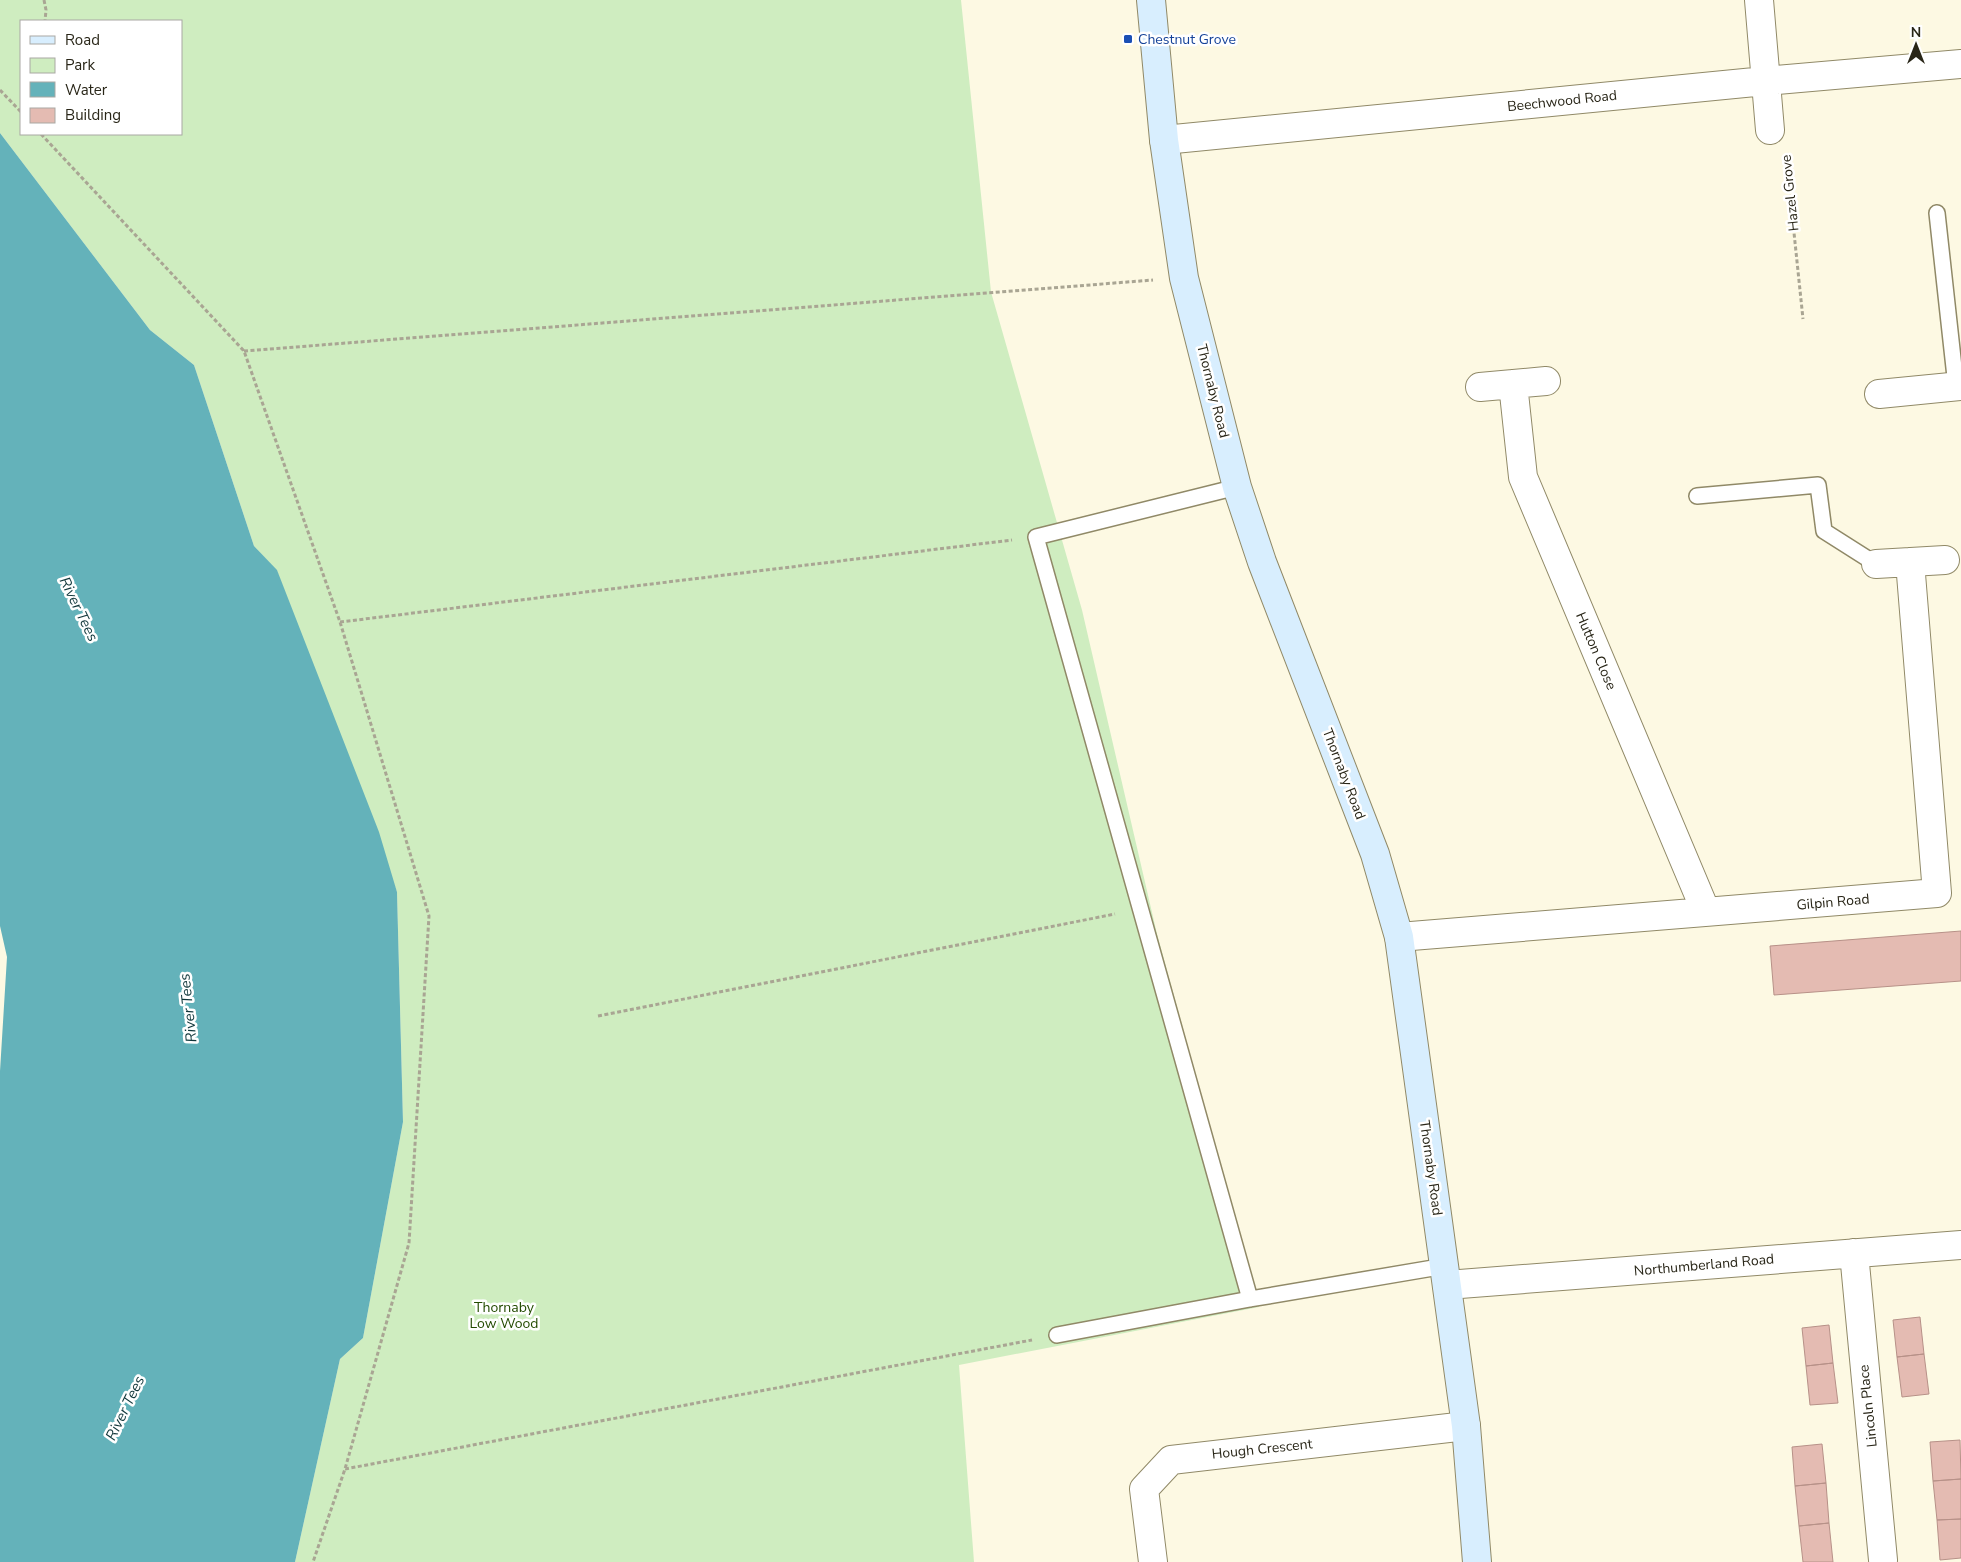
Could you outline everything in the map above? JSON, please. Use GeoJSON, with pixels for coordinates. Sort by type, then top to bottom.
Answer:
{"type":"FeatureCollection","features":[{"type":"Feature","properties":{"kind":"street","name":"Thornaby Road"},"geometry":{"type":"LineString","coordinates":[[1150,0],[1164,140],[1184,278],[1237,487],[1262,562],[1375,854],[1399,937],[1466,1426],[1477,1562]]}},
{"type":"Feature","properties":{"kind":"street"},"geometry":{"type":"LineString","coordinates":[[1759,0],[1770,130]]}},
{"type":"Feature","properties":{"kind":"street","name":"Beechwood Road"},"geometry":{"type":"LineString","coordinates":[[1164,140],[1766,81],[1961,64]]}},
{"type":"Feature","properties":{"kind":"street"},"geometry":{"type":"LineString","coordinates":[[1480,387],[1546,381]]}},
{"type":"Feature","properties":{"kind":"street","name":"Hutton Close"},"geometry":{"type":"LineString","coordinates":[[1513,384],[1523,477],[1706,912]]}},
{"type":"Feature","properties":{"kind":"street"},"geometry":{"type":"LineString","coordinates":[[1879,394],[1958,386]]}},
{"type":"Feature","properties":{"kind":"street"},"geometry":{"type":"LineString","coordinates":[[1876,564],[1945,560]]}},
{"type":"Feature","properties":{"kind":"street","name":"Gilpin Road"},"geometry":{"type":"LineString","coordinates":[[1399,937],[1937,893],[1910,562]]}},
{"type":"Feature","properties":{"kind":"street","name":"Northumberland Road"},"geometry":{"type":"LineString","coordinates":[[1446,1276],[1854,1253],[1961,1245]]}},
{"type":"Feature","properties":{"kind":"street","name":"Lincoln Place"},"geometry":{"type":"LineString","coordinates":[[1854,1253],[1883,1560]]}},
{"type":"Feature","properties":{"kind":"street","name":"Hough Crescent"},"geometry":{"type":"LineString","coordinates":[[1152,1562],[1144,1488],[1172,1460],[1466,1426]]}},
{"type":"Feature","properties":{"kind":"lane"},"geometry":{"type":"LineString","coordinates":[[1937,213],[1958,386]]}},
{"type":"Feature","properties":{"kind":"lane"},"geometry":{"type":"LineString","coordinates":[[1697,496],[1818,485],[1824,531],[1876,564]]}},
{"type":"Feature","properties":{"kind":"lane"},"geometry":{"type":"LineString","coordinates":[[1237,487],[1036,537],[1250,1299]]}},
{"type":"Feature","properties":{"kind":"lane"},"geometry":{"type":"LineString","coordinates":[[1057,1335],[1250,1299],[1446,1276]]}},
{"type":"Feature","properties":{"kind":"path"},"geometry":{"type":"LineString","coordinates":[[44,0],[45,20]]}},
{"type":"Feature","properties":{"kind":"path"},"geometry":{"type":"LineString","coordinates":[[0,90],[20,111]]}},
{"type":"Feature","properties":{"kind":"path","name":"Hazel Grove"},"geometry":{"type":"LineString","coordinates":[[1770,130],[1783,128],[1802,319]]}},
{"type":"Feature","properties":{"kind":"path"},"geometry":{"type":"LineString","coordinates":[[42,135],[244,351],[340,622],[429,916],[409,1242],[345,1469],[313,1562]]}},
{"type":"Feature","properties":{"kind":"path"},"geometry":{"type":"LineString","coordinates":[[244,351],[1184,278]]}},
{"type":"Feature","properties":{"kind":"path"},"geometry":{"type":"LineString","coordinates":[[340,622],[1036,537]]}},
{"type":"Feature","properties":{"kind":"path"},"geometry":{"type":"LineString","coordinates":[[598,1016],[1140,909]]}},
{"type":"Feature","properties":{"kind":"path"},"geometry":{"type":"LineString","coordinates":[[345,1469],[1057,1335]]}},
{"type":"Feature","properties":{"kind":"green space","name":"Thornaby Low Wood"},"geometry":{"type":"Polygon","coordinates":[[[0,0],[961,0],[991,292],[1082,610],[1157,934],[1259,1307],[959,1365],[974,1562],[295,1562],[340,1359],[363,1338],[403,1122],[397,892],[277,571],[254,546],[194,365],[150,330],[0,133],[0,0]]]}},
{"type":"Feature","properties":{"kind":"water","name":"River Tees"},"geometry":{"type":"Polygon","coordinates":[[[0,133],[150,330],[194,365],[254,546],[277,570],[379,832],[397,892],[403,1122],[363,1338],[340,1359],[295,1562],[0,1562],[0,1071],[7,957],[0,926],[0,133]]]}},
{"type":"Feature","properties":{"kind":"building"},"geometry":{"type":"Polygon","coordinates":[[[1961,931],[1961,981],[1774,995],[1770,946],[1961,931]]]}},
{"type":"Feature","properties":{"kind":"building"},"geometry":{"type":"Polygon","coordinates":[[[1920,1317],[1924,1354],[1897,1357],[1893,1320],[1920,1317]]]}},
{"type":"Feature","properties":{"kind":"building"},"geometry":{"type":"Polygon","coordinates":[[[1829,1325],[1833,1363],[1806,1366],[1802,1328],[1829,1325]]]}},
{"type":"Feature","properties":{"kind":"building"},"geometry":{"type":"Polygon","coordinates":[[[1924,1354],[1929,1394],[1902,1397],[1897,1357],[1924,1354]]]}},
{"type":"Feature","properties":{"kind":"building"},"geometry":{"type":"Polygon","coordinates":[[[1833,1363],[1838,1403],[1810,1405],[1806,1366],[1833,1363]]]}},
{"type":"Feature","properties":{"kind":"building"},"geometry":{"type":"Polygon","coordinates":[[[1960,1440],[1961,1479],[1933,1481],[1930,1442],[1960,1440]]]}},
{"type":"Feature","properties":{"kind":"building"},"geometry":{"type":"Polygon","coordinates":[[[1822,1444],[1826,1483],[1795,1486],[1792,1447],[1822,1444]]]}},
{"type":"Feature","properties":{"kind":"building"},"geometry":{"type":"Polygon","coordinates":[[[1961,1479],[1961,1519],[1937,1520],[1933,1481],[1961,1479]]]}},
{"type":"Feature","properties":{"kind":"building"},"geometry":{"type":"Polygon","coordinates":[[[1826,1483],[1829,1523],[1799,1526],[1795,1486],[1826,1483]]]}},
{"type":"Feature","properties":{"kind":"building"},"geometry":{"type":"Polygon","coordinates":[[[1961,1519],[1961,1558],[1940,1560],[1937,1520],[1961,1519]]]}},
{"type":"Feature","properties":{"kind":"building"},"geometry":{"type":"Polygon","coordinates":[[[1829,1523],[1833,1562],[1803,1562],[1799,1526],[1829,1523]]]}},
{"type":"Feature","properties":{"kind":"place","name":"Chestnut Grove"},"geometry":{"type":"Point","coordinates":[1128,39]}}]}
